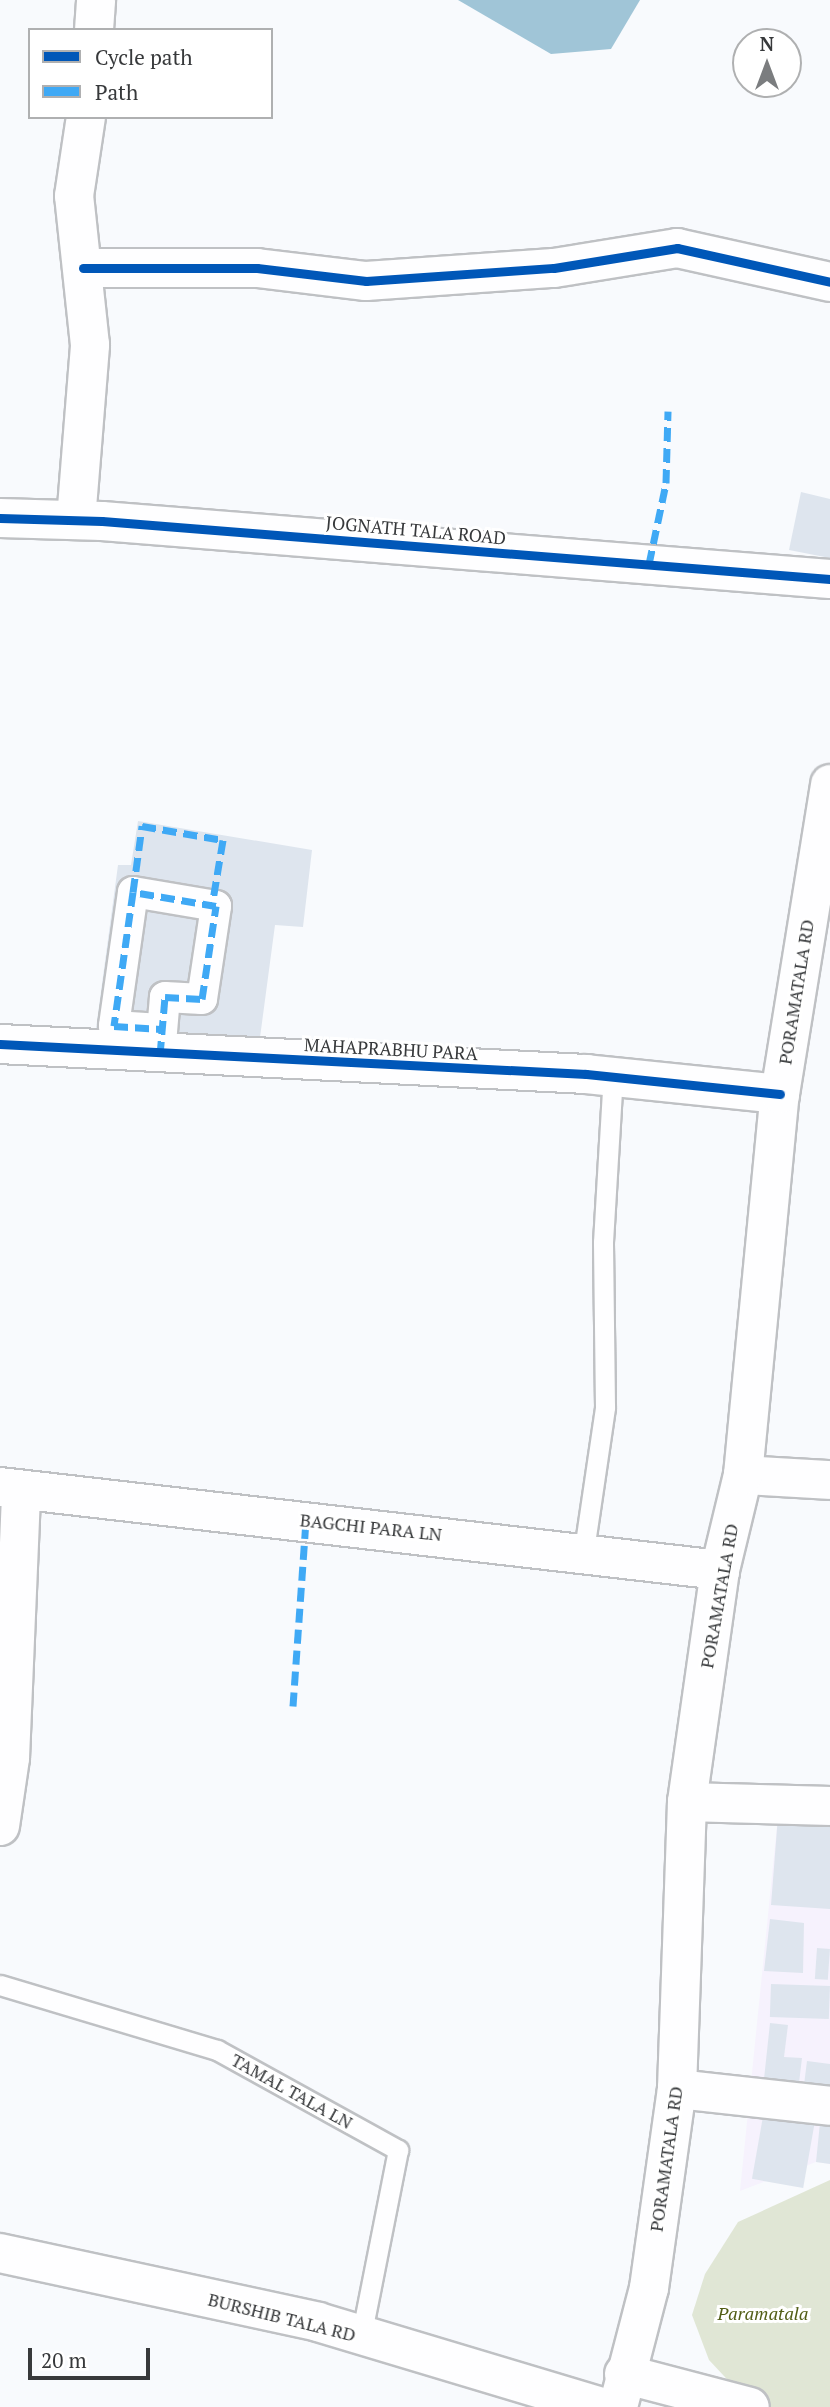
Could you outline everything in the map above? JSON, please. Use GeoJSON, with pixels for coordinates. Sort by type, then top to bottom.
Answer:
{"type":"FeatureCollection","features":[{"type":"Feature","properties":{"kind":"street"},"geometry":{"type":"LineString","coordinates":[[94,28],[96,0]]}},
{"type":"Feature","properties":{"kind":"street"},"geometry":{"type":"LineString","coordinates":[[76,520],[90,345],[74,195],[86,119]]}},
{"type":"Feature","properties":{"kind":"street"},"geometry":{"type":"LineString","coordinates":[[83,268],[257,268],[366,281],[554,268],[677,248],[830,282]]}},
{"type":"Feature","properties":{"kind":"street","name":"JOGNATH TALA ROAD"},"geometry":{"type":"LineString","coordinates":[[0,518],[76,520],[830,579]]}},
{"type":"Feature","properties":{"kind":"street","name":"PORAMATALA RD"},"geometry":{"type":"LineString","coordinates":[[621,2390],[649,2288],[677,2089],[687,1802],[720,1570],[743,1475],[780,1094],[830,784]]}},
{"type":"Feature","properties":{"kind":"street"},"geometry":{"type":"LineString","coordinates":[[133,892],[216,906],[202,999],[165,997],[160,1042],[114,1026],[133,892]]}},
{"type":"Feature","properties":{"kind":"street","name":"MAHAPRABHU PARA"},"geometry":{"type":"LineString","coordinates":[[0,1044],[160,1042],[613,1076],[780,1094]]}},
{"type":"Feature","properties":{"kind":"street"},"geometry":{"type":"LineString","coordinates":[[743,1475],[830,1480]]}},
{"type":"Feature","properties":{"kind":"street","name":"BAGCHI PARA LN"},"geometry":{"type":"LineString","coordinates":[[0,1826],[9,1758],[11,1489],[584,1550],[720,1570]]}},
{"type":"Feature","properties":{"kind":"street"},"geometry":{"type":"LineString","coordinates":[[687,1802],[830,1806]]}},
{"type":"Feature","properties":{"kind":"street"},"geometry":{"type":"LineString","coordinates":[[677,2089],[830,2106]]}},
{"type":"Feature","properties":{"kind":"street","name":"BURSHIB TALA RD"},"geometry":{"type":"LineString","coordinates":[[0,2253],[361,2337],[601,2407]]}},
{"type":"Feature","properties":{"kind":"street"},"geometry":{"type":"LineString","coordinates":[[621,2390],[750,2407]]}},
{"type":"Feature","properties":{"kind":"lane"},"geometry":{"type":"LineString","coordinates":[[584,1550],[605,1407],[603,1242],[613,1076]]}},
{"type":"Feature","properties":{"kind":"lane","name":"TAMAL TALA LN"},"geometry":{"type":"LineString","coordinates":[[0,1985],[217,2050],[398,2150],[361,2337]]}},
{"type":"Feature","properties":{"kind":"shaded area"},"geometry":{"type":"Polygon","coordinates":[[[778,1816],[830,1816],[830,2164],[816,2162],[740,2191],[778,1816]]]}},
{"type":"Feature","properties":{"kind":"green space","name":"Paramatala"},"geometry":{"type":"Polygon","coordinates":[[[830,2180],[830,2407],[753,2407],[709,2360],[692,2315],[705,2274],[738,2222],[830,2180]]]}},
{"type":"Feature","properties":{"kind":"water"},"geometry":{"type":"Polygon","coordinates":[[[458,0],[640,0],[611,49],[551,54],[458,0]]]}},
{"type":"Feature","properties":{"kind":"building"},"geometry":{"type":"Polygon","coordinates":[[[801,492],[830,499],[830,558],[789,550],[801,492]]]}},
{"type":"Feature","properties":{"kind":"building"},"geometry":{"type":"Polygon","coordinates":[[[138,821],[312,850],[303,927],[275,925],[259,1045],[95,1036],[118,865],[131,865],[138,821]]]}},
{"type":"Feature","properties":{"kind":"building"},"geometry":{"type":"Polygon","coordinates":[[[778,1816],[830,1817],[830,1909],[771,1905],[778,1816]]]}},
{"type":"Feature","properties":{"kind":"building"},"geometry":{"type":"Polygon","coordinates":[[[770,1919],[804,1923],[803,1973],[764,1971],[770,1919]]]}},
{"type":"Feature","properties":{"kind":"building"},"geometry":{"type":"Polygon","coordinates":[[[817,1948],[830,1949],[828,1980],[815,1979],[817,1948]]]}},
{"type":"Feature","properties":{"kind":"building"},"geometry":{"type":"Polygon","coordinates":[[[771,1984],[830,1986],[829,2019],[770,2017],[771,1984]]]}},
{"type":"Feature","properties":{"kind":"building"},"geometry":{"type":"Polygon","coordinates":[[[770,2023],[788,2025],[784,2057],[802,2058],[799,2083],[764,2079],[770,2023]]]}},
{"type":"Feature","properties":{"kind":"building"},"geometry":{"type":"Polygon","coordinates":[[[807,2061],[830,2064],[830,2097],[803,2093],[807,2061]]]}},
{"type":"Feature","properties":{"kind":"building"},"geometry":{"type":"Polygon","coordinates":[[[765,2105],[816,2114],[803,2188],[752,2179],[765,2105]]]}},
{"type":"Feature","properties":{"kind":"building"},"geometry":{"type":"Polygon","coordinates":[[[821,2113],[830,2114],[830,2164],[816,2162],[821,2113]]]}},
{"type":"Feature","properties":{"kind":"marked path"},"geometry":{"type":"LineString","coordinates":[[649,564],[666,483],[668,411]]}},
{"type":"Feature","properties":{"kind":"marked path"},"geometry":{"type":"LineString","coordinates":[[133,892],[142,826],[223,840],[212,906]]}},
{"type":"Feature","properties":{"kind":"marked path"},"geometry":{"type":"LineString","coordinates":[[160,1055],[165,997],[202,999],[216,906],[133,892],[114,1026],[161,1029]]}},
{"type":"Feature","properties":{"kind":"marked path"},"geometry":{"type":"LineString","coordinates":[[293,1706],[306,1519]]}},
{"type":"Feature","properties":{"kind":"cycle path"},"geometry":{"type":"LineString","coordinates":[[83,268],[257,268],[366,281],[554,268],[677,248],[830,282]]}},
{"type":"Feature","properties":{"kind":"cycle path"},"geometry":{"type":"LineString","coordinates":[[0,518],[102,521],[830,579]]}},
{"type":"Feature","properties":{"kind":"cycle path"},"geometry":{"type":"LineString","coordinates":[[0,1044],[586,1074],[780,1094]]}}]}
